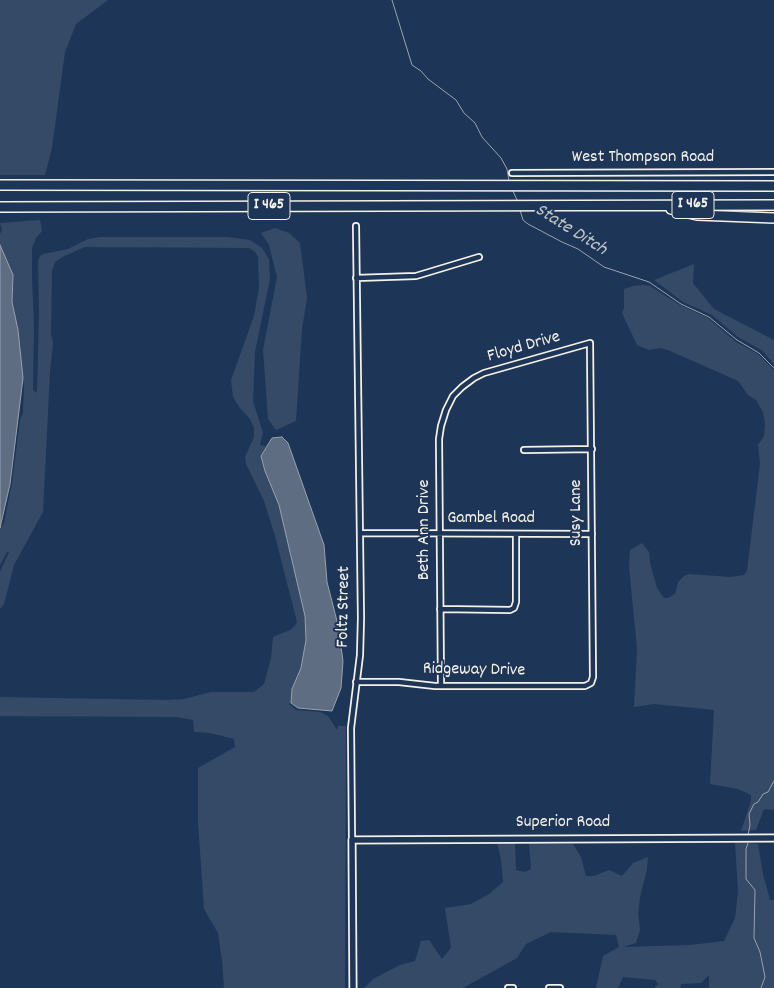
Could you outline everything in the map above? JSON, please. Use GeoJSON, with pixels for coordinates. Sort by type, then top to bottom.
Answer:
{"type":"FeatureCollection","features":[{"type":"Feature","properties":{"kind":"highway","name":"I 465"},"geometry":{"type":"LineString","coordinates":[[0,185],[774,186]]}},
{"type":"Feature","properties":{"kind":"highway"},"geometry":{"type":"LineString","coordinates":[[651,205],[698,215],[774,218]]}},
{"type":"Feature","properties":{"kind":"highway","name":"I 465"},"geometry":{"type":"LineString","coordinates":[[0,207],[774,205]]}},
{"type":"Feature","properties":{"kind":"street","name":"West Thompson Road"},"geometry":{"type":"LineString","coordinates":[[512,173],[774,172]]}},
{"type":"Feature","properties":{"kind":"street","name":"Foltz Street"},"geometry":{"type":"LineString","coordinates":[[354,988],[351,734],[361,631],[356,226]]}},
{"type":"Feature","properties":{"kind":"street"},"geometry":{"type":"LineString","coordinates":[[356,278],[416,276],[479,257]]}},
{"type":"Feature","properties":{"kind":"street","name":"Floyd Drive"},"geometry":{"type":"LineString","coordinates":[[467,383],[490,371],[590,343]]}},
{"type":"Feature","properties":{"kind":"street","name":"Susy Lane"},"geometry":{"type":"LineString","coordinates":[[590,343],[593,677],[590,683]]}},
{"type":"Feature","properties":{"kind":"street","name":"Beth Ann Drive"},"geometry":{"type":"LineString","coordinates":[[441,685],[440,426],[448,404],[467,383]]}},
{"type":"Feature","properties":{"kind":"street"},"geometry":{"type":"LineString","coordinates":[[524,450],[592,449]]}},
{"type":"Feature","properties":{"kind":"street","name":"Gambel Road"},"geometry":{"type":"LineString","coordinates":[[360,534],[592,534]]}},
{"type":"Feature","properties":{"kind":"street"},"geometry":{"type":"LineString","coordinates":[[440,610],[510,610],[514,608],[516,603],[516,534]]}},
{"type":"Feature","properties":{"kind":"street","name":"Ridgeway Drive"},"geometry":{"type":"LineString","coordinates":[[356,682],[399,682],[441,685],[585,686],[590,683]]}},
{"type":"Feature","properties":{"kind":"street","name":"Superior Road"},"geometry":{"type":"LineString","coordinates":[[352,840],[774,838]]}},
{"type":"Feature","properties":{"kind":"street"},"geometry":{"type":"LineString","coordinates":[[508,988],[513,988]]}},
{"type":"Feature","properties":{"kind":"street"},"geometry":{"type":"LineString","coordinates":[[549,988],[560,988]]}},
{"type":"Feature","properties":{"kind":"shaded area"},"geometry":{"type":"Polygon","coordinates":[[[0,0],[108,0],[76,24],[65,52],[52,148],[45,175],[0,175],[0,0]]]}},
{"type":"Feature","properties":{"kind":"shaded area"},"geometry":{"type":"Polygon","coordinates":[[[40,220],[42,231],[36,238],[32,248],[33,390],[37,393],[38,261],[43,254],[68,249],[88,239],[100,237],[228,237],[250,240],[262,248],[269,259],[270,279],[255,352],[253,401],[263,433],[260,445],[266,446],[261,456],[279,505],[305,616],[306,640],[301,668],[292,689],[291,703],[289,704],[296,710],[320,712],[328,716],[337,730],[338,726],[346,726],[345,988],[222,988],[224,987],[218,933],[204,909],[198,822],[198,768],[235,747],[234,739],[210,733],[194,732],[193,720],[177,717],[0,716],[0,697],[167,700],[184,699],[211,692],[254,692],[264,684],[271,658],[273,637],[290,630],[297,622],[264,501],[246,464],[245,457],[254,437],[254,428],[250,419],[233,397],[231,380],[254,316],[259,288],[258,257],[249,248],[85,247],[55,262],[52,271],[51,334],[53,343],[43,512],[14,565],[4,604],[0,609],[0,572],[9,552],[7,552],[0,565],[0,529],[4,523],[12,483],[20,420],[23,413],[24,386],[18,330],[12,302],[13,275],[0,245],[2,230],[0,223],[40,220]]]}},
{"type":"Feature","properties":{"kind":"shaded area"},"geometry":{"type":"Polygon","coordinates":[[[275,228],[289,233],[300,243],[307,298],[302,329],[296,421],[276,430],[268,419],[263,350],[277,277],[269,245],[261,233],[275,228]]]}},
{"type":"Feature","properties":{"kind":"shaded area"},"geometry":{"type":"Polygon","coordinates":[[[0,245],[13,275],[12,302],[18,330],[23,378],[10,484],[0,528],[0,245]]]}},
{"type":"Feature","properties":{"kind":"shaded area"},"geometry":{"type":"Polygon","coordinates":[[[694,264],[693,283],[714,309],[774,340],[774,365],[763,351],[738,337],[712,315],[683,302],[654,280],[694,264]]]}},
{"type":"Feature","properties":{"kind":"shaded area"},"geometry":{"type":"Polygon","coordinates":[[[643,285],[650,286],[680,305],[708,318],[736,342],[758,354],[774,370],[774,810],[764,809],[756,830],[741,831],[751,801],[751,795],[738,789],[710,784],[714,710],[654,704],[634,707],[637,649],[629,567],[630,550],[642,543],[649,552],[657,588],[664,598],[675,594],[678,582],[689,574],[731,577],[744,575],[747,571],[760,464],[758,445],[764,436],[765,424],[763,412],[756,400],[748,395],[738,381],[668,350],[660,348],[649,350],[637,345],[622,313],[624,308],[624,289],[643,285]]]}},
{"type":"Feature","properties":{"kind":"shaded area"},"geometry":{"type":"Polygon","coordinates":[[[282,437],[288,443],[324,545],[327,582],[338,625],[343,661],[341,688],[332,711],[298,708],[291,703],[292,689],[301,668],[306,640],[305,616],[279,505],[261,456],[272,438],[282,437]]]}},
{"type":"Feature","properties":{"kind":"shaded area"},"geometry":{"type":"Polygon","coordinates":[[[735,842],[758,844],[770,900],[774,900],[774,988],[709,988],[709,975],[701,983],[681,984],[680,988],[654,988],[658,984],[655,980],[623,977],[618,988],[596,988],[603,956],[619,947],[616,935],[551,932],[526,944],[517,958],[463,988],[364,988],[373,979],[400,965],[415,961],[421,941],[429,940],[442,959],[451,948],[445,908],[471,904],[489,894],[503,882],[501,859],[497,843],[515,843],[516,870],[525,872],[531,869],[529,843],[573,844],[581,857],[586,876],[594,876],[609,870],[622,876],[633,863],[648,857],[638,914],[640,930],[636,943],[623,947],[690,945],[724,941],[735,918],[738,892],[735,842]]]}},
{"type":"Feature","properties":{"kind":"waterway","name":"State Ditch"},"geometry":{"type":"LineString","coordinates":[[392,0],[412,65],[456,100],[464,113],[475,123],[482,137],[501,158],[507,169],[509,181]]}},
{"type":"Feature","properties":{"kind":"waterway","name":"State Ditch"},"geometry":{"type":"LineString","coordinates":[[512,189],[518,202]]}},
{"type":"Feature","properties":{"kind":"waterway","name":"State Ditch"},"geometry":{"type":"LineString","coordinates":[[520,210],[523,220],[528,224],[578,249],[604,267],[649,282],[681,304],[709,317],[737,340],[759,353],[774,368]]}},
{"type":"Feature","properties":{"kind":"waterway","name":"State Ditch"},"geometry":{"type":"LineString","coordinates":[[748,835],[750,825],[749,814],[754,804],[758,802],[763,794],[768,792],[774,781]]}},
{"type":"Feature","properties":{"kind":"waterway","name":"State Ditch"},"geometry":{"type":"LineString","coordinates":[[748,843],[746,849],[746,879],[755,890],[754,938],[760,952],[765,977],[761,988]]}}]}
